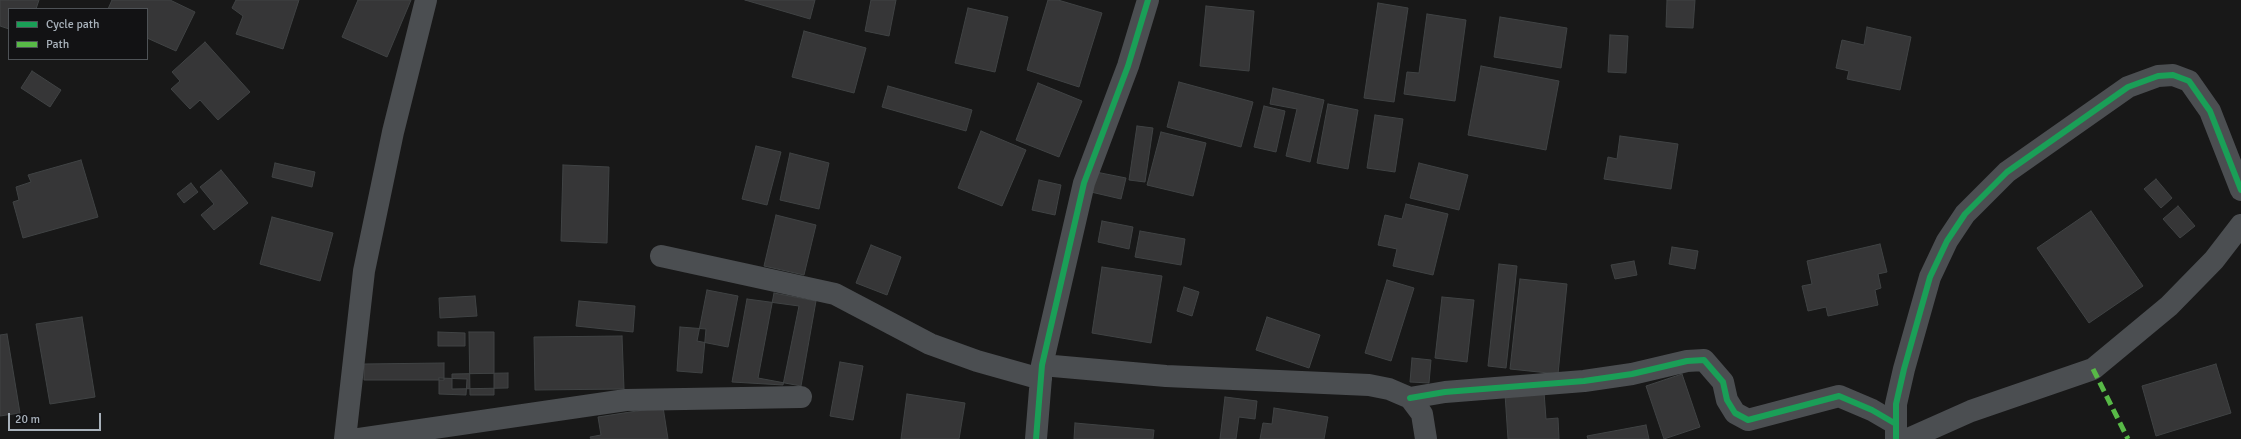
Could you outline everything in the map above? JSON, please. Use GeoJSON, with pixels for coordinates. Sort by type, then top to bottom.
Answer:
{"type":"FeatureCollection","features":[{"type":"Feature","properties":{"kind":"street"},"geometry":{"type":"LineString","coordinates":[[345,439],[364,271],[393,132],[426,0]]}},
{"type":"Feature","properties":{"kind":"street"},"geometry":{"type":"LineString","coordinates":[[1036,439],[1042,372],[1084,183],[1128,66],[1148,0]]}},
{"type":"Feature","properties":{"kind":"street"},"geometry":{"type":"LineString","coordinates":[[1900,434],[1896,404],[1904,369],[1930,277],[1947,241],[1965,214],[2007,172],[2128,87],[2158,76],[2173,76],[2189,81],[2210,110],[2241,190]]}},
{"type":"Feature","properties":{"kind":"street"},"geometry":{"type":"LineString","coordinates":[[1900,434],[2093,369],[2169,306],[2214,260],[2241,225]]}},
{"type":"Feature","properties":{"kind":"street"},"geometry":{"type":"LineString","coordinates":[[661,256],[835,294],[930,344],[977,361],[1042,372],[1369,385],[1389,388],[1410,398],[1422,414],[1426,439]]}},
{"type":"Feature","properties":{"kind":"street"},"geometry":{"type":"LineString","coordinates":[[1410,398],[1445,392],[1584,381],[1632,374],[1688,361],[1704,360],[1723,382],[1728,400],[1735,413],[1748,420],[1839,396],[1872,410],[1900,434]]}},
{"type":"Feature","properties":{"kind":"street"},"geometry":{"type":"LineString","coordinates":[[359,439],[626,400],[801,397]]}},
{"type":"Feature","properties":{"kind":"building"},"geometry":{"type":"Polygon","coordinates":[[[0,0],[39,0],[36,8],[8,8],[8,29],[0,26],[0,0]]]}},
{"type":"Feature","properties":{"kind":"building"},"geometry":{"type":"Polygon","coordinates":[[[112,0],[170,0],[195,12],[176,51],[148,38],[148,8],[108,8],[112,0]]]}},
{"type":"Feature","properties":{"kind":"building"},"geometry":{"type":"Polygon","coordinates":[[[236,0],[299,0],[283,49],[236,34],[243,16],[232,8],[236,0]]]}},
{"type":"Feature","properties":{"kind":"building"},"geometry":{"type":"Polygon","coordinates":[[[358,0],[411,0],[387,57],[342,37],[358,0]]]}},
{"type":"Feature","properties":{"kind":"building"},"geometry":{"type":"Polygon","coordinates":[[[745,0],[815,0],[810,19],[745,0]]]}},
{"type":"Feature","properties":{"kind":"building"},"geometry":{"type":"Polygon","coordinates":[[[871,0],[896,0],[889,36],[865,31],[871,0]]]}},
{"type":"Feature","properties":{"kind":"building"},"geometry":{"type":"Polygon","coordinates":[[[1048,0],[1058,0],[1102,13],[1079,87],[1027,70],[1048,0]]]}},
{"type":"Feature","properties":{"kind":"building"},"geometry":{"type":"Polygon","coordinates":[[[1667,0],[1695,0],[1693,28],[1666,27],[1667,0]]]}},
{"type":"Feature","properties":{"kind":"building"},"geometry":{"type":"Polygon","coordinates":[[[1378,3],[1408,8],[1394,102],[1364,98],[1378,3]]]}},
{"type":"Feature","properties":{"kind":"building"},"geometry":{"type":"Polygon","coordinates":[[[1206,6],[1254,11],[1249,71],[1200,66],[1206,6]]]}},
{"type":"Feature","properties":{"kind":"building"},"geometry":{"type":"Polygon","coordinates":[[[968,8],[1008,17],[995,72],[955,63],[968,8]]]}},
{"type":"Feature","properties":{"kind":"building"},"geometry":{"type":"Polygon","coordinates":[[[1427,14],[1466,20],[1455,101],[1404,94],[1407,72],[1419,73],[1427,14]]]}},
{"type":"Feature","properties":{"kind":"building"},"geometry":{"type":"Polygon","coordinates":[[[1500,17],[1567,28],[1561,68],[1494,57],[1500,17]]]}},
{"type":"Feature","properties":{"kind":"building"},"geometry":{"type":"Polygon","coordinates":[[[1867,27],[1911,37],[1900,90],[1847,79],[1849,71],[1836,68],[1842,40],[1864,45],[1867,27]]]}},
{"type":"Feature","properties":{"kind":"building"},"geometry":{"type":"Polygon","coordinates":[[[804,31],[866,48],[854,93],[792,77],[804,31]]]}},
{"type":"Feature","properties":{"kind":"building"},"geometry":{"type":"Polygon","coordinates":[[[1610,35],[1628,36],[1626,73],[1608,72],[1610,35]]]}},
{"type":"Feature","properties":{"kind":"building"},"geometry":{"type":"Polygon","coordinates":[[[205,42],[250,92],[218,120],[200,100],[190,109],[171,89],[180,81],[172,72],[205,42]]]}},
{"type":"Feature","properties":{"kind":"building"},"geometry":{"type":"Polygon","coordinates":[[[1481,66],[1559,81],[1546,150],[1468,135],[1481,66]]]}},
{"type":"Feature","properties":{"kind":"building"},"geometry":{"type":"Polygon","coordinates":[[[32,71],[61,90],[50,107],[21,88],[32,71]]]}},
{"type":"Feature","properties":{"kind":"building"},"geometry":{"type":"Polygon","coordinates":[[[1179,82],[1253,102],[1241,147],[1167,127],[1179,82]]]}},
{"type":"Feature","properties":{"kind":"building"},"geometry":{"type":"Polygon","coordinates":[[[1038,83],[1082,101],[1059,157],[1016,140],[1038,83]]]}},
{"type":"Feature","properties":{"kind":"building"},"geometry":{"type":"Polygon","coordinates":[[[888,86],[972,110],[966,131],[882,107],[888,86]]]}},
{"type":"Feature","properties":{"kind":"building"},"geometry":{"type":"Polygon","coordinates":[[[1273,88],[1324,100],[1310,162],[1286,156],[1297,109],[1270,104],[1273,88]]]}},
{"type":"Feature","properties":{"kind":"building"},"geometry":{"type":"Polygon","coordinates":[[[1328,104],[1358,110],[1348,169],[1317,163],[1328,104]]]}},
{"type":"Feature","properties":{"kind":"building"},"geometry":{"type":"Polygon","coordinates":[[[1264,106],[1285,111],[1276,152],[1254,147],[1264,106]]]}},
{"type":"Feature","properties":{"kind":"building"},"geometry":{"type":"Polygon","coordinates":[[[1375,115],[1403,119],[1395,172],[1367,168],[1375,115]]]}},
{"type":"Feature","properties":{"kind":"building"},"geometry":{"type":"Polygon","coordinates":[[[1137,126],[1153,128],[1145,182],[1129,180],[1137,126]]]}},
{"type":"Feature","properties":{"kind":"building"},"geometry":{"type":"Polygon","coordinates":[[[981,131],[1026,150],[1002,206],[958,188],[981,131]]]}},
{"type":"Feature","properties":{"kind":"building"},"geometry":{"type":"Polygon","coordinates":[[[1161,132],[1206,143],[1193,196],[1147,185],[1161,132]]]}},
{"type":"Feature","properties":{"kind":"building"},"geometry":{"type":"Polygon","coordinates":[[[1620,136],[1678,144],[1671,189],[1604,179],[1608,157],[1617,159],[1620,136]]]}},
{"type":"Feature","properties":{"kind":"building"},"geometry":{"type":"Polygon","coordinates":[[[756,146],[781,152],[767,205],[742,199],[756,146]]]}},
{"type":"Feature","properties":{"kind":"building"},"geometry":{"type":"Polygon","coordinates":[[[790,153],[829,163],[819,209],[780,200],[790,153]]]}},
{"type":"Feature","properties":{"kind":"building"},"geometry":{"type":"Polygon","coordinates":[[[81,160],[98,217],[23,238],[13,202],[19,200],[16,187],[31,182],[28,175],[81,160]]]}},
{"type":"Feature","properties":{"kind":"building"},"geometry":{"type":"Polygon","coordinates":[[[275,163],[315,172],[312,187],[272,177],[275,163]]]}},
{"type":"Feature","properties":{"kind":"building"},"geometry":{"type":"Polygon","coordinates":[[[1419,163],[1468,175],[1459,210],[1410,198],[1419,163]]]}},
{"type":"Feature","properties":{"kind":"building"},"geometry":{"type":"Polygon","coordinates":[[[563,165],[609,167],[607,243],[561,241],[563,165]]]}},
{"type":"Feature","properties":{"kind":"building"},"geometry":{"type":"Polygon","coordinates":[[[221,170],[248,203],[214,230],[201,215],[214,204],[200,187],[221,170]]]}},
{"type":"Feature","properties":{"kind":"building"},"geometry":{"type":"Polygon","coordinates":[[[1096,172],[1126,178],[1121,199],[1091,192],[1096,172]]]}},
{"type":"Feature","properties":{"kind":"building"},"geometry":{"type":"Polygon","coordinates":[[[2156,179],[2172,198],[2161,208],[2144,189],[2156,179]]]}},
{"type":"Feature","properties":{"kind":"building"},"geometry":{"type":"Polygon","coordinates":[[[1039,180],[1061,185],[1055,215],[1032,210],[1039,180]]]}},
{"type":"Feature","properties":{"kind":"building"},"geometry":{"type":"Polygon","coordinates":[[[191,183],[198,192],[184,203],[177,194],[191,183]]]}},
{"type":"Feature","properties":{"kind":"building"},"geometry":{"type":"Polygon","coordinates":[[[1406,204],[1448,214],[1433,275],[1393,266],[1397,249],[1378,245],[1385,215],[1402,219],[1406,204]]]}},
{"type":"Feature","properties":{"kind":"building"},"geometry":{"type":"Polygon","coordinates":[[[2178,206],[2195,226],[2180,238],[2163,219],[2178,206]]]}},
{"type":"Feature","properties":{"kind":"building"},"geometry":{"type":"Polygon","coordinates":[[[2091,211],[2143,286],[2089,323],[2037,248],[2091,211]]]}},
{"type":"Feature","properties":{"kind":"building"},"geometry":{"type":"Polygon","coordinates":[[[776,215],[816,225],[804,275],[764,266],[776,215]]]}},
{"type":"Feature","properties":{"kind":"building"},"geometry":{"type":"Polygon","coordinates":[[[272,217],[333,233],[320,281],[260,264],[272,217]]]}},
{"type":"Feature","properties":{"kind":"building"},"geometry":{"type":"Polygon","coordinates":[[[1102,221],[1133,227],[1129,249],[1098,242],[1102,221]]]}},
{"type":"Feature","properties":{"kind":"building"},"geometry":{"type":"Polygon","coordinates":[[[1140,231],[1185,239],[1181,265],[1135,257],[1140,231]]]}},
{"type":"Feature","properties":{"kind":"building"},"geometry":{"type":"Polygon","coordinates":[[[1880,244],[1887,272],[1878,274],[1881,288],[1875,290],[1878,305],[1828,316],[1826,307],[1808,311],[1802,286],[1812,284],[1807,261],[1880,244]]]}},
{"type":"Feature","properties":{"kind":"building"},"geometry":{"type":"Polygon","coordinates":[[[871,245],[901,257],[887,295],[856,283],[871,245]]]}},
{"type":"Feature","properties":{"kind":"building"},"geometry":{"type":"Polygon","coordinates":[[[1672,247],[1698,251],[1695,269],[1669,264],[1672,247]]]}},
{"type":"Feature","properties":{"kind":"building"},"geometry":{"type":"Polygon","coordinates":[[[1634,261],[1637,275],[1615,279],[1611,265],[1634,261]]]}},
{"type":"Feature","properties":{"kind":"building"},"geometry":{"type":"Polygon","coordinates":[[[1499,264],[1517,266],[1506,368],[1488,366],[1499,264]]]}},
{"type":"Feature","properties":{"kind":"building"},"geometry":{"type":"Polygon","coordinates":[[[1102,267],[1162,276],[1151,343],[1092,333],[1102,267]]]}},
{"type":"Feature","properties":{"kind":"building"},"geometry":{"type":"Polygon","coordinates":[[[1520,279],[1567,284],[1558,374],[1510,369],[1520,279]]]}},
{"type":"Feature","properties":{"kind":"building"},"geometry":{"type":"Polygon","coordinates":[[[1387,280],[1414,288],[1391,361],[1365,353],[1387,280]]]}},
{"type":"Feature","properties":{"kind":"building"},"geometry":{"type":"Polygon","coordinates":[[[1184,287],[1199,292],[1192,316],[1177,311],[1184,287]]]}},
{"type":"Feature","properties":{"kind":"building"},"geometry":{"type":"Polygon","coordinates":[[[707,290],[738,296],[728,347],[697,341],[707,290]]]}},
{"type":"Feature","properties":{"kind":"building"},"geometry":{"type":"Polygon","coordinates":[[[774,293],[816,301],[801,386],[758,378],[774,293]]]}},
{"type":"Feature","properties":{"kind":"building"},"geometry":{"type":"Polygon","coordinates":[[[475,296],[477,316],[440,318],[439,298],[475,296]]]}},
{"type":"Feature","properties":{"kind":"building"},"geometry":{"type":"Polygon","coordinates":[[[1442,297],[1474,300],[1467,362],[1435,358],[1442,297]]]}},
{"type":"Feature","properties":{"kind":"building"},"geometry":{"type":"Polygon","coordinates":[[[747,299],[799,306],[783,385],[732,382],[747,299]]]}},
{"type":"Feature","properties":{"kind":"building"},"geometry":{"type":"Polygon","coordinates":[[[579,301],[635,306],[633,332],[576,326],[579,301]]]}},
{"type":"Feature","properties":{"kind":"building"},"geometry":{"type":"Polygon","coordinates":[[[82,317],[95,397],[50,404],[36,324],[82,317]]]}},
{"type":"Feature","properties":{"kind":"building"},"geometry":{"type":"Polygon","coordinates":[[[1267,317],[1320,335],[1309,368],[1256,350],[1267,317]]]}},
{"type":"Feature","properties":{"kind":"building"},"geometry":{"type":"Polygon","coordinates":[[[680,327],[706,329],[702,373],[677,371],[680,327]]]}},
{"type":"Feature","properties":{"kind":"building"},"geometry":{"type":"Polygon","coordinates":[[[438,332],[465,333],[465,346],[438,346],[438,332]]]}},
{"type":"Feature","properties":{"kind":"building"},"geometry":{"type":"Polygon","coordinates":[[[469,332],[494,332],[494,395],[470,395],[469,332]]]}},
{"type":"Feature","properties":{"kind":"building"},"geometry":{"type":"Polygon","coordinates":[[[7,334],[20,413],[0,416],[0,335],[7,334]]]}},
{"type":"Feature","properties":{"kind":"building"},"geometry":{"type":"Polygon","coordinates":[[[622,336],[624,389],[535,390],[534,337],[622,336]]]}},
{"type":"Feature","properties":{"kind":"building"},"geometry":{"type":"Polygon","coordinates":[[[1412,358],[1431,360],[1429,383],[1410,382],[1412,358]]]}},
{"type":"Feature","properties":{"kind":"building"},"geometry":{"type":"Polygon","coordinates":[[[840,362],[863,366],[853,420],[830,416],[840,362]]]}},
{"type":"Feature","properties":{"kind":"building"},"geometry":{"type":"Polygon","coordinates":[[[444,363],[444,380],[364,380],[364,364],[444,363]]]}},
{"type":"Feature","properties":{"kind":"building"},"geometry":{"type":"Polygon","coordinates":[[[2216,364],[2231,413],[2156,436],[2142,386],[2216,364]]]}},
{"type":"Feature","properties":{"kind":"building"},"geometry":{"type":"Polygon","coordinates":[[[508,373],[508,388],[452,389],[452,374],[508,373]]]}},
{"type":"Feature","properties":{"kind":"building"},"geometry":{"type":"Polygon","coordinates":[[[1682,374],[1700,427],[1664,439],[1646,386],[1682,374]]]}},
{"type":"Feature","properties":{"kind":"building"},"geometry":{"type":"Polygon","coordinates":[[[439,378],[467,379],[466,395],[439,394],[439,378]]]}},
{"type":"Feature","properties":{"kind":"building"},"geometry":{"type":"Polygon","coordinates":[[[1544,392],[1546,419],[1558,418],[1559,439],[1508,439],[1505,394],[1544,392]]]}},
{"type":"Feature","properties":{"kind":"building"},"geometry":{"type":"Polygon","coordinates":[[[907,394],[965,403],[959,439],[901,439],[907,394]]]}},
{"type":"Feature","properties":{"kind":"building"},"geometry":{"type":"Polygon","coordinates":[[[1225,397],[1257,401],[1255,419],[1239,417],[1236,439],[1220,439],[1225,397]]]}},
{"type":"Feature","properties":{"kind":"building"},"geometry":{"type":"Polygon","coordinates":[[[663,407],[668,439],[591,439],[590,437],[601,435],[598,417],[663,407]]]}},
{"type":"Feature","properties":{"kind":"building"},"geometry":{"type":"Polygon","coordinates":[[[1274,408],[1328,417],[1324,439],[1260,439],[1263,423],[1272,424],[1274,408]]]}},
{"type":"Feature","properties":{"kind":"building"},"geometry":{"type":"Polygon","coordinates":[[[1075,423],[1154,430],[1153,439],[1074,439],[1075,423]]]}},
{"type":"Feature","properties":{"kind":"building"},"geometry":{"type":"Polygon","coordinates":[[[1646,425],[1649,439],[1588,439],[1587,436],[1646,425]]]}},
{"type":"Feature","properties":{"kind":"marked path"},"geometry":{"type":"LineString","coordinates":[[2093,369],[2128,439]]}},
{"type":"Feature","properties":{"kind":"cycle path"},"geometry":{"type":"LineString","coordinates":[[1036,439],[1042,365],[1084,183],[1128,66],[1148,0]]}},
{"type":"Feature","properties":{"kind":"cycle path"},"geometry":{"type":"LineString","coordinates":[[1896,439],[1896,404],[1904,369],[1930,277],[1947,241],[1965,214],[2007,172],[2128,87],[2158,76],[2173,75],[2189,81],[2210,111],[2241,190]]}},
{"type":"Feature","properties":{"kind":"cycle path"},"geometry":{"type":"LineString","coordinates":[[1410,398],[1445,392],[1584,381],[1632,374],[1687,361],[1704,360],[1723,382],[1727,400],[1735,413],[1748,420],[1839,396],[1872,410],[1896,424]]}}]}
